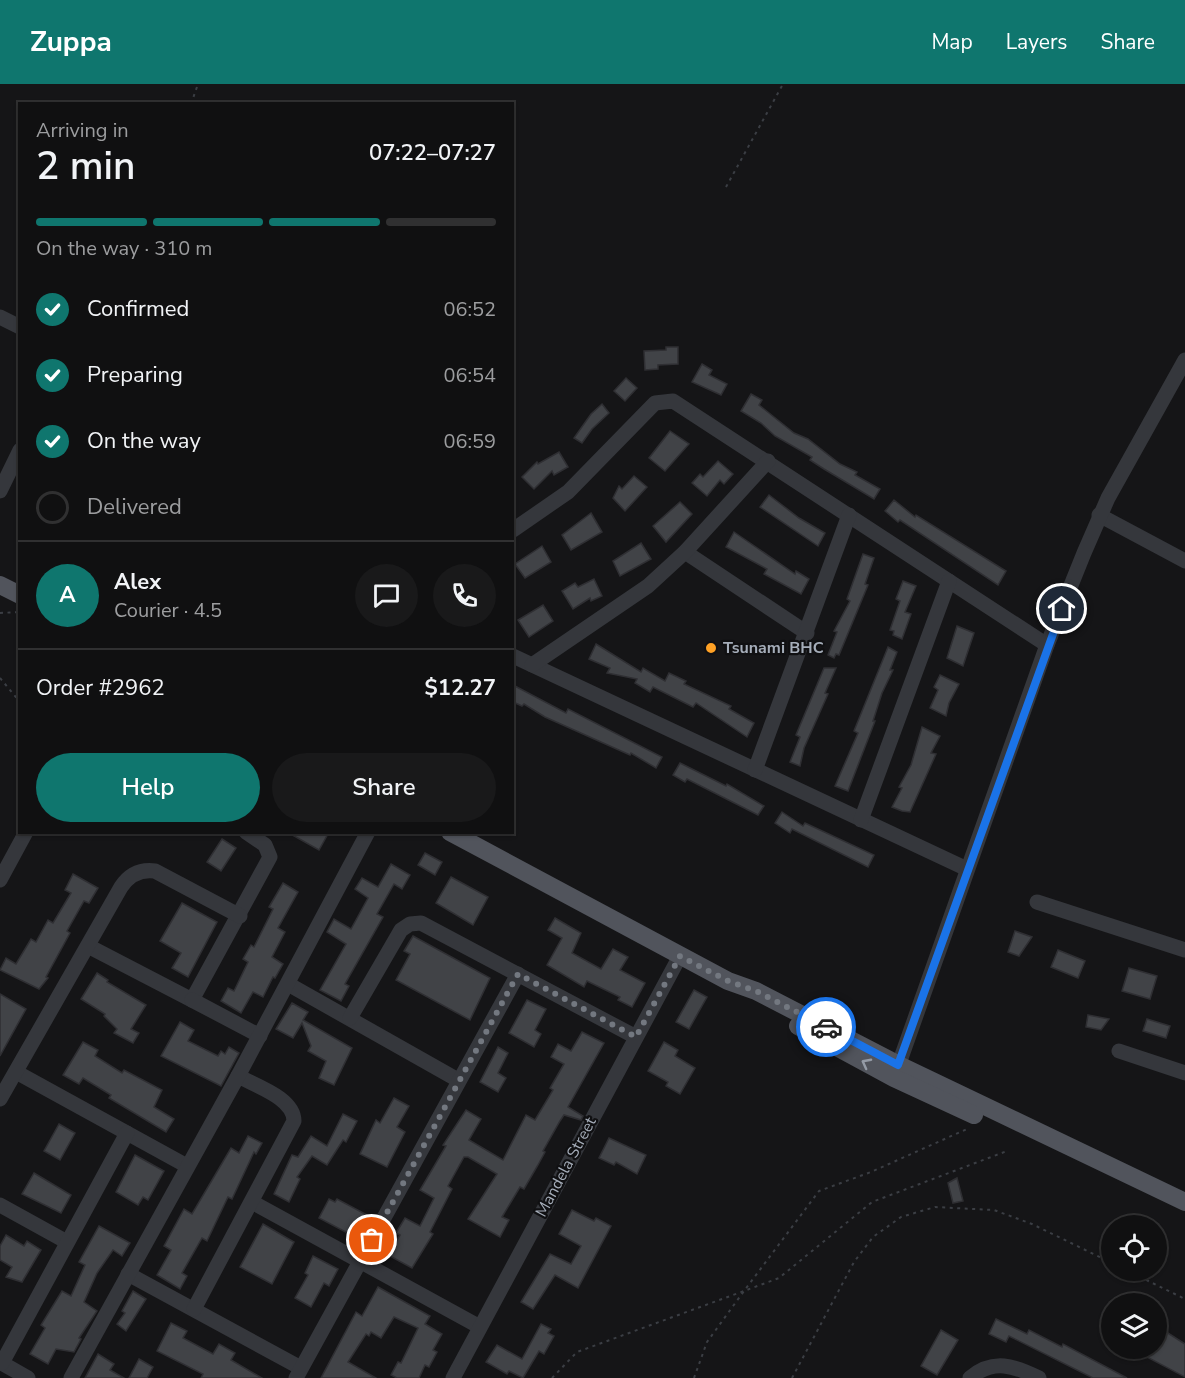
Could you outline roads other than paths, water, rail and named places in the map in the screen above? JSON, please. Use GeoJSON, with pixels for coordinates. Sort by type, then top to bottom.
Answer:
{"type":"FeatureCollection","features":[{"type":"Feature","properties":{"kind":"main road"},"geometry":{"type":"LineString","coordinates":[[0,585],[18,593]]}},
{"type":"Feature","properties":{"kind":"main road"},"geometry":{"type":"LineString","coordinates":[[454,834],[728,981],[765,1008],[1185,1213]]}},
{"type":"Feature","properties":{"kind":"main road"},"geometry":{"type":"LineString","coordinates":[[896,1072],[1185,1202]]}},
{"type":"Feature","properties":{"kind":"street"},"geometry":{"type":"LineString","coordinates":[[0,317],[18,326]]}},
{"type":"Feature","properties":{"kind":"street"},"geometry":{"type":"LineString","coordinates":[[896,1072],[1047,645],[1100,515],[1185,360]]}},
{"type":"Feature","properties":{"kind":"street"},"geometry":{"type":"LineString","coordinates":[[514,530],[568,492],[652,405],[660,400],[677,402],[1047,645]]}},
{"type":"Feature","properties":{"kind":"street"},"geometry":{"type":"LineString","coordinates":[[0,491],[5,465],[18,452]]}},
{"type":"Feature","properties":{"kind":"street"},"geometry":{"type":"LineString","coordinates":[[531,665],[635,595],[685,552],[768,461]]}},
{"type":"Feature","properties":{"kind":"street"},"geometry":{"type":"LineString","coordinates":[[755,770],[849,515]]}},
{"type":"Feature","properties":{"kind":"street"},"geometry":{"type":"LineString","coordinates":[[1100,515],[1185,561]]}},
{"type":"Feature","properties":{"kind":"street"},"geometry":{"type":"LineString","coordinates":[[685,552],[807,633]]}},
{"type":"Feature","properties":{"kind":"street"},"geometry":{"type":"LineString","coordinates":[[861,820],[950,581]]}},
{"type":"Feature","properties":{"kind":"street"},"geometry":{"type":"LineString","coordinates":[[514,656],[966,869]]}},
{"type":"Feature","properties":{"kind":"street"},"geometry":{"type":"LineString","coordinates":[[0,880],[25,834]]}},
{"type":"Feature","properties":{"kind":"street"},"geometry":{"type":"LineString","coordinates":[[71,1378],[260,1036],[367,834]]}},
{"type":"Feature","properties":{"kind":"street"},"geometry":{"type":"LineString","coordinates":[[192,1000],[240,916],[270,857],[265,845],[255,835]]}},
{"type":"Feature","properties":{"kind":"street"},"geometry":{"type":"LineString","coordinates":[[0,1099],[125,882],[142,871],[160,873],[240,916]]}},
{"type":"Feature","properties":{"kind":"street"},"geometry":{"type":"LineString","coordinates":[[1037,902],[1185,950]]}},
{"type":"Feature","properties":{"kind":"street"},"geometry":{"type":"LineString","coordinates":[[350,1018],[401,930],[415,922],[427,924],[636,1037]]}},
{"type":"Feature","properties":{"kind":"street"},"geometry":{"type":"LineString","coordinates":[[88,946],[260,1036]]}},
{"type":"Feature","properties":{"kind":"street","name":"Mandela Street"},"geometry":{"type":"LineString","coordinates":[[453,1378],[680,956]]}},
{"type":"Feature","properties":{"kind":"street"},"geometry":{"type":"LineString","coordinates":[[128,1274],[194,1309],[298,1373],[518,974]]}},
{"type":"Feature","properties":{"kind":"street"},"geometry":{"type":"LineString","coordinates":[[288,984],[458,1080]]}},
{"type":"Feature","properties":{"kind":"street"},"geometry":{"type":"LineString","coordinates":[[1119,1051],[1185,1073]]}},
{"type":"Feature","properties":{"kind":"street"},"geometry":{"type":"LineString","coordinates":[[16,1072],[187,1166]]}},
{"type":"Feature","properties":{"kind":"street"},"geometry":{"type":"LineString","coordinates":[[194,1309],[292,1126],[294,1114],[287,1104],[238,1076]]}},
{"type":"Feature","properties":{"kind":"street"},"geometry":{"type":"LineString","coordinates":[[28,1378],[1,1363],[127,1133]]}},
{"type":"Feature","properties":{"kind":"street"},"geometry":{"type":"LineString","coordinates":[[252,1202],[480,1328]]}},
{"type":"Feature","properties":{"kind":"street"},"geometry":{"type":"LineString","coordinates":[[0,1205],[67,1242]]}},
{"type":"Feature","properties":{"kind":"street"},"geometry":{"type":"LineString","coordinates":[[970,1378],[984,1369],[998,1365],[1016,1367],[1039,1378]]}},
{"type":"Feature","properties":{"kind":"place","name":"Tsunami BHC"},"geometry":{"type":"Point","coordinates":[711,648]}}]}
